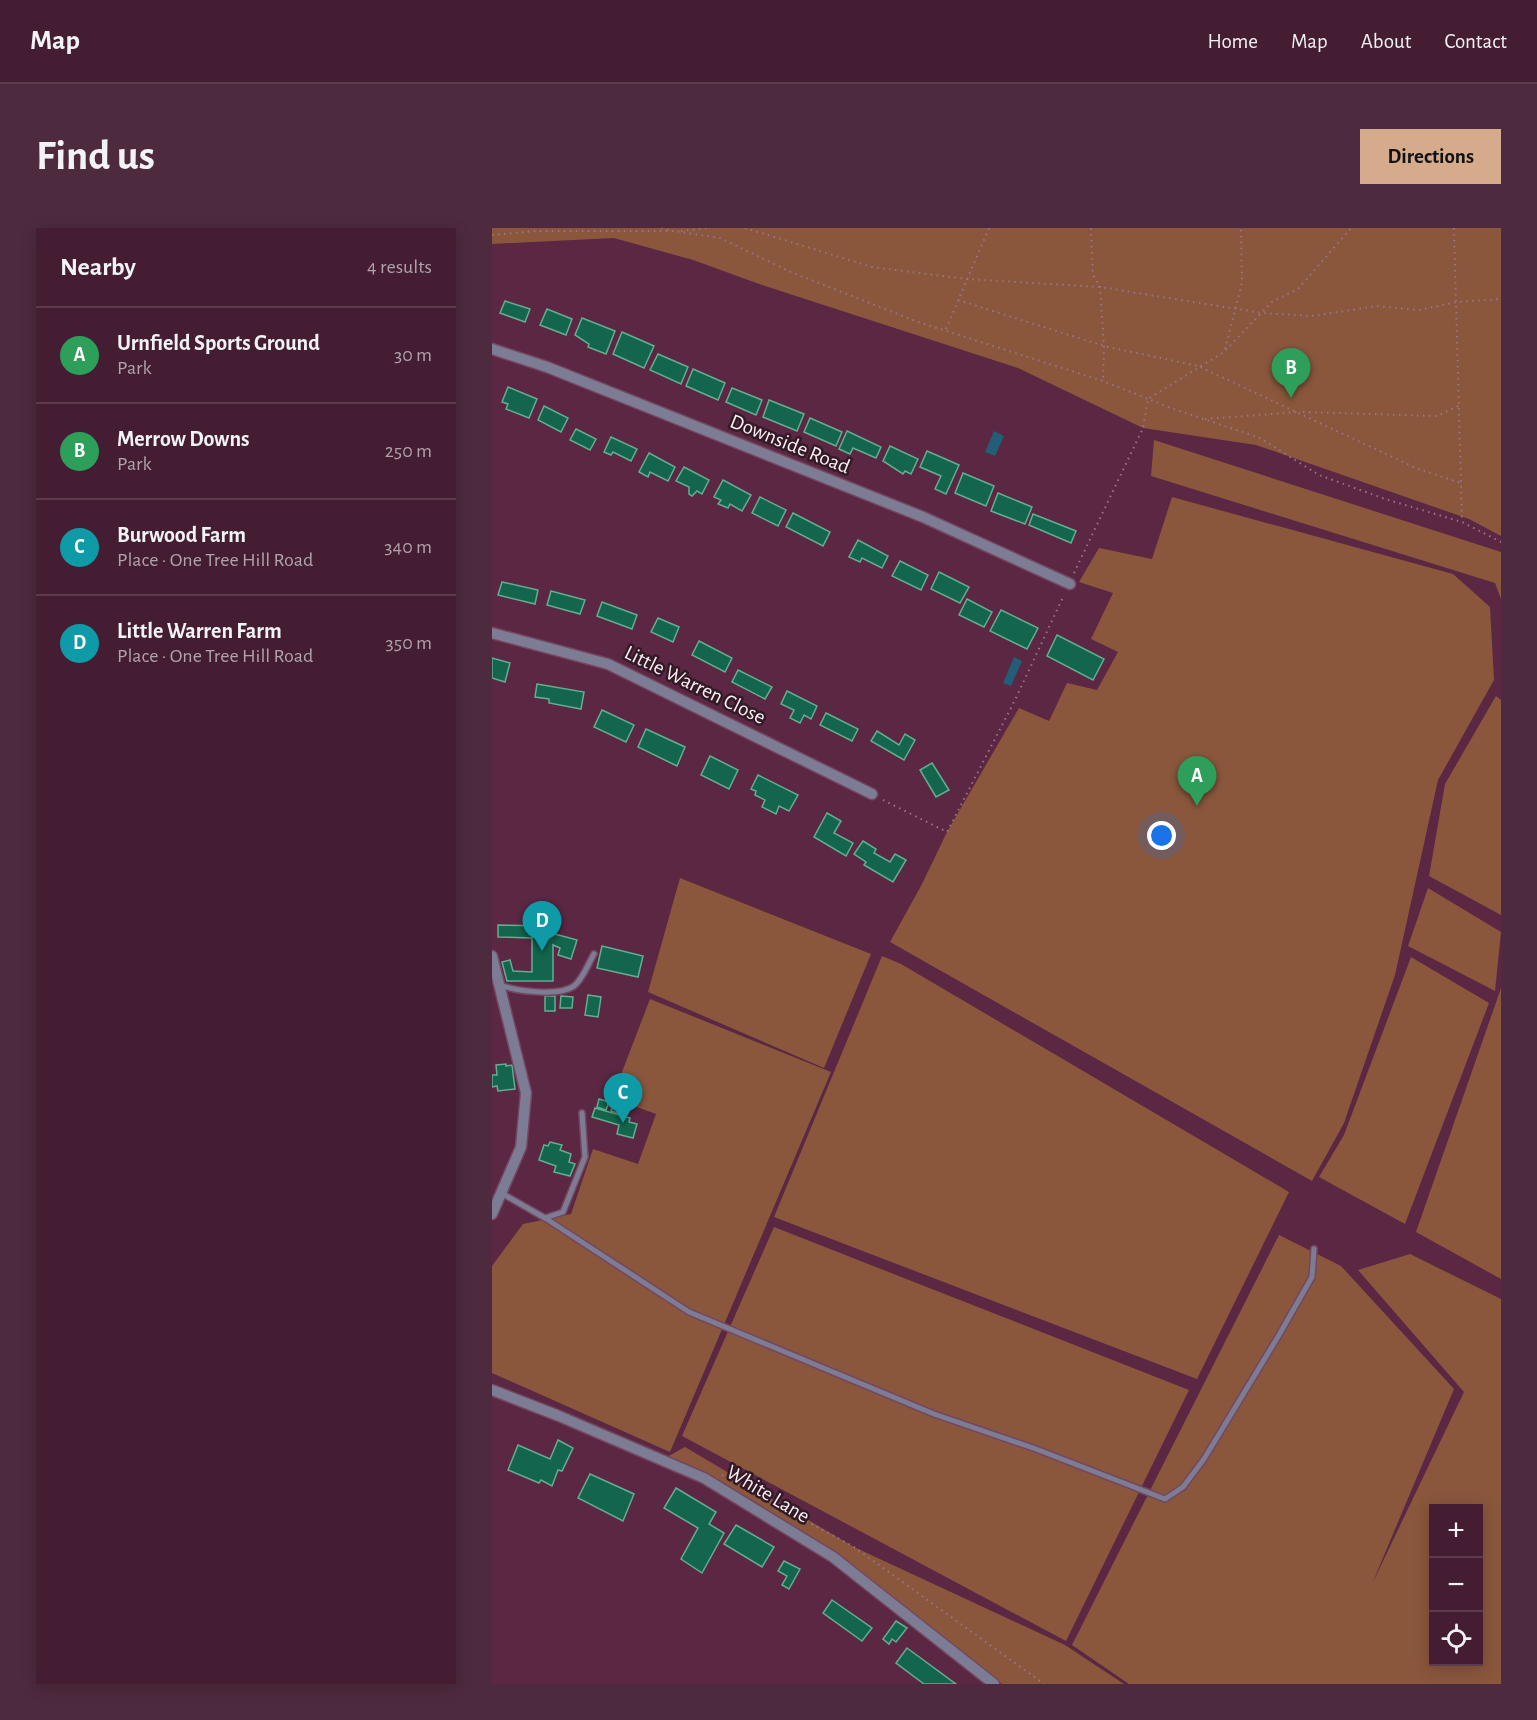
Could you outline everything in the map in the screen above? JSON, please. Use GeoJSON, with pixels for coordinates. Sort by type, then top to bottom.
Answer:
{"type":"FeatureCollection","features":[{"type":"Feature","properties":{"kind":"street","name":"Downside Road"},"geometry":{"type":"LineString","coordinates":[[492,349],[547,368],[923,518],[1070,584]]}},
{"type":"Feature","properties":{"kind":"street","name":"Little Warren Close"},"geometry":{"type":"LineString","coordinates":[[492,633],[608,664],[872,795]]}},
{"type":"Feature","properties":{"kind":"street"},"geometry":{"type":"LineString","coordinates":[[492,956],[526,1093],[521,1147],[503,1194],[492,1214]]}},
{"type":"Feature","properties":{"kind":"street","name":"White Lane"},"geometry":{"type":"LineString","coordinates":[[492,1390],[704,1478],[833,1557],[994,1684]]}},
{"type":"Feature","properties":{"kind":"lane"},"geometry":{"type":"LineString","coordinates":[[500,985],[517,992],[569,988],[579,981],[594,954]]}},
{"type":"Feature","properties":{"kind":"lane"},"geometry":{"type":"LineString","coordinates":[[545,1218],[563,1212],[585,1157],[582,1113]]}},
{"type":"Feature","properties":{"kind":"lane"},"geometry":{"type":"LineString","coordinates":[[503,1194],[545,1218],[689,1312],[934,1414],[1036,1449],[1165,1499],[1182,1487],[1204,1459],[1279,1335],[1312,1277],[1314,1248]]}},
{"type":"Feature","properties":{"kind":"path"},"geometry":{"type":"LineString","coordinates":[[662,228],[720,238],[791,272],[918,322],[1103,381],[1260,438],[1319,475],[1385,500],[1462,522],[1501,542]]}},
{"type":"Feature","properties":{"kind":"path"},"geometry":{"type":"LineString","coordinates":[[492,236],[535,231],[675,231],[708,228]]}},
{"type":"Feature","properties":{"kind":"path"},"geometry":{"type":"LineString","coordinates":[[745,228],[872,267],[967,279],[1100,287],[1262,313],[1312,315],[1377,306],[1419,310],[1457,302],[1501,299]]}},
{"type":"Feature","properties":{"kind":"path"},"geometry":{"type":"LineString","coordinates":[[945,329],[989,228]]}},
{"type":"Feature","properties":{"kind":"path"},"geometry":{"type":"LineString","coordinates":[[1091,228],[1093,275],[1100,287],[1104,346],[1103,381]]}},
{"type":"Feature","properties":{"kind":"path"},"geometry":{"type":"LineString","coordinates":[[1224,352],[1242,284],[1241,228]]}},
{"type":"Feature","properties":{"kind":"path"},"geometry":{"type":"LineString","coordinates":[[872,795],[947,832],[1015,700],[1143,428],[1148,399],[1224,352],[1272,302],[1298,289],[1351,228]]}},
{"type":"Feature","properties":{"kind":"path"},"geometry":{"type":"LineString","coordinates":[[1454,228],[1462,522]]}},
{"type":"Feature","properties":{"kind":"path"},"geometry":{"type":"LineString","coordinates":[[958,300],[1104,346],[1198,366],[1418,469],[1461,483]]}},
{"type":"Feature","properties":{"kind":"path"},"geometry":{"type":"LineString","coordinates":[[1203,419],[1300,412],[1437,416],[1460,405]]}},
{"type":"Feature","properties":{"kind":"path"},"geometry":{"type":"LineString","coordinates":[[716,1473],[854,1547],[1044,1684]]}},
{"type":"Feature","properties":{"kind":"shaded area"},"geometry":{"type":"Polygon","coordinates":[[[492,228],[1501,228],[1501,536],[1469,519],[1256,445],[1143,428],[1018,368],[762,285],[693,260],[614,238],[492,244],[492,228]]]}},
{"type":"Feature","properties":{"kind":"shaded area"},"geometry":{"type":"Polygon","coordinates":[[[1154,440],[1501,552],[1501,599],[1495,583],[1151,476],[1154,440]]]}},
{"type":"Feature","properties":{"kind":"shaded area"},"geometry":{"type":"Polygon","coordinates":[[[1172,497],[1453,574],[1490,607],[1494,680],[1438,780],[1395,975],[1344,1123],[1312,1181],[890,942],[947,832],[1019,708],[1049,721],[1067,683],[1097,690],[1118,652],[1091,639],[1113,593],[1079,582],[1099,548],[1152,559],[1172,497]]]}},
{"type":"Feature","properties":{"kind":"shaded area"},"geometry":{"type":"Polygon","coordinates":[[[1496,696],[1501,700],[1501,915],[1429,876],[1445,784],[1496,696]]]}},
{"type":"Feature","properties":{"kind":"shaded area"},"geometry":{"type":"Polygon","coordinates":[[[680,878],[871,954],[824,1068],[648,992],[680,878]]]}},
{"type":"Feature","properties":{"kind":"shaded area"},"geometry":{"type":"Polygon","coordinates":[[[1428,888],[1501,932],[1495,991],[1408,946],[1428,888]]]}},
{"type":"Feature","properties":{"kind":"shaded area"},"geometry":{"type":"Polygon","coordinates":[[[882,956],[901,964],[1289,1192],[1197,1379],[774,1217],[882,956]]]}},
{"type":"Feature","properties":{"kind":"shaded area"},"geometry":{"type":"Polygon","coordinates":[[[1411,957],[1489,1003],[1405,1224],[1319,1177],[1344,1135],[1411,957]]]}},
{"type":"Feature","properties":{"kind":"shaded area"},"geometry":{"type":"Polygon","coordinates":[[[1501,988],[1501,1279],[1416,1232],[1501,988]]]}},
{"type":"Feature","properties":{"kind":"shaded area"},"geometry":{"type":"Polygon","coordinates":[[[650,999],[831,1072],[670,1452],[492,1373],[492,1266],[523,1224],[571,1214],[593,1149],[638,1164],[656,1114],[612,1098],[650,999]]]}},
{"type":"Feature","properties":{"kind":"shaded area"},"geometry":{"type":"Polygon","coordinates":[[[774,1227],[1189,1390],[1066,1641],[682,1436],[774,1227]]]}},
{"type":"Feature","properties":{"kind":"shaded area"},"geometry":{"type":"Polygon","coordinates":[[[1279,1235],[1341,1266],[1454,1389],[1372,1584],[1464,1392],[1358,1270],[1410,1254],[1501,1299],[1501,1684],[1129,1684],[1072,1645],[1279,1235]]]}},
{"type":"Feature","properties":{"kind":"shaded area"},"geometry":{"type":"Polygon","coordinates":[[[685,1447],[854,1547],[1065,1645],[1124,1684],[1002,1684],[836,1552],[716,1479],[665,1458],[685,1447]]]}},
{"type":"Feature","properties":{"kind":"water"},"geometry":{"type":"Polygon","coordinates":[[[994,431],[1004,436],[995,456],[985,452],[994,431]]]}},
{"type":"Feature","properties":{"kind":"water"},"geometry":{"type":"Polygon","coordinates":[[[1014,657],[1022,661],[1011,686],[1003,683],[1014,657]]]}},
{"type":"Feature","properties":{"kind":"building"},"geometry":{"type":"Polygon","coordinates":[[[505,301],[530,309],[525,322],[500,313],[505,301]]]}},
{"type":"Feature","properties":{"kind":"building"},"geometry":{"type":"Polygon","coordinates":[[[547,309],[572,319],[566,335],[540,325],[547,309]]]}},
{"type":"Feature","properties":{"kind":"building"},"geometry":{"type":"Polygon","coordinates":[[[582,318],[615,331],[606,354],[588,347],[589,344],[575,335],[582,318]]]}},
{"type":"Feature","properties":{"kind":"building"},"geometry":{"type":"Polygon","coordinates":[[[622,332],[654,346],[644,368],[613,354],[622,332]]]}},
{"type":"Feature","properties":{"kind":"building"},"geometry":{"type":"Polygon","coordinates":[[[658,354],[688,367],[681,384],[650,370],[658,354]]]}},
{"type":"Feature","properties":{"kind":"building"},"geometry":{"type":"Polygon","coordinates":[[[693,369],[725,383],[718,400],[686,386],[693,369]]]}},
{"type":"Feature","properties":{"kind":"building"},"geometry":{"type":"Polygon","coordinates":[[[508,387],[537,399],[529,418],[506,409],[508,404],[502,402],[508,387]]]}},
{"type":"Feature","properties":{"kind":"building"},"geometry":{"type":"Polygon","coordinates":[[[732,388],[762,400],[756,415],[726,402],[732,388]]]}},
{"type":"Feature","properties":{"kind":"building"},"geometry":{"type":"Polygon","coordinates":[[[769,400],[804,414],[797,431],[763,417],[769,400]]]}},
{"type":"Feature","properties":{"kind":"building"},"geometry":{"type":"Polygon","coordinates":[[[544,406],[568,418],[561,432],[538,420],[544,406]]]}},
{"type":"Feature","properties":{"kind":"building"},"geometry":{"type":"Polygon","coordinates":[[[810,418],[842,432],[836,446],[804,432],[810,418]]]}},
{"type":"Feature","properties":{"kind":"building"},"geometry":{"type":"Polygon","coordinates":[[[576,429],[596,439],[590,450],[570,440],[576,429]]]}},
{"type":"Feature","properties":{"kind":"building"},"geometry":{"type":"Polygon","coordinates":[[[847,431],[881,447],[876,458],[853,448],[850,454],[839,449],[847,431]]]}},
{"type":"Feature","properties":{"kind":"building"},"geometry":{"type":"Polygon","coordinates":[[[611,437],[637,449],[631,461],[613,452],[611,455],[604,452],[611,437]]]}},
{"type":"Feature","properties":{"kind":"building"},"geometry":{"type":"Polygon","coordinates":[[[890,446],[918,459],[911,474],[905,471],[903,474],[883,461],[890,446]]]}},
{"type":"Feature","properties":{"kind":"building"},"geometry":{"type":"Polygon","coordinates":[[[927,451],[959,465],[946,494],[935,489],[941,476],[920,467],[927,451]]]}},
{"type":"Feature","properties":{"kind":"building"},"geometry":{"type":"Polygon","coordinates":[[[649,453],[675,467],[668,481],[650,472],[648,477],[639,472],[649,453]]]}},
{"type":"Feature","properties":{"kind":"building"},"geometry":{"type":"Polygon","coordinates":[[[684,467],[709,480],[702,494],[697,491],[692,496],[689,494],[689,487],[676,481],[684,467]]]}},
{"type":"Feature","properties":{"kind":"building"},"geometry":{"type":"Polygon","coordinates":[[[963,473],[994,486],[986,506],[955,493],[963,473]]]}},
{"type":"Feature","properties":{"kind":"building"},"geometry":{"type":"Polygon","coordinates":[[[723,480],[751,495],[742,511],[730,504],[728,508],[718,504],[721,500],[714,497],[723,480]]]}},
{"type":"Feature","properties":{"kind":"building"},"geometry":{"type":"Polygon","coordinates":[[[998,493],[1032,507],[1025,524],[991,511],[998,493]]]}},
{"type":"Feature","properties":{"kind":"building"},"geometry":{"type":"Polygon","coordinates":[[[760,497],[786,510],[778,526],[752,513],[760,497]]]}},
{"type":"Feature","properties":{"kind":"building"},"geometry":{"type":"Polygon","coordinates":[[[793,513],[830,532],[823,546],[786,527],[793,513]]]}},
{"type":"Feature","properties":{"kind":"building"},"geometry":{"type":"Polygon","coordinates":[[[1033,514],[1076,531],[1071,543],[1029,525],[1033,514]]]}},
{"type":"Feature","properties":{"kind":"building"},"geometry":{"type":"Polygon","coordinates":[[[858,540],[888,556],[882,568],[862,558],[860,562],[849,557],[858,540]]]}},
{"type":"Feature","properties":{"kind":"building"},"geometry":{"type":"Polygon","coordinates":[[[900,561],[928,575],[921,590],[892,576],[900,561]]]}},
{"type":"Feature","properties":{"kind":"building"},"geometry":{"type":"Polygon","coordinates":[[[939,572],[969,587],[960,603],[931,589],[939,572]]]}},
{"type":"Feature","properties":{"kind":"building"},"geometry":{"type":"Polygon","coordinates":[[[502,582],[538,590],[535,604],[498,595],[502,582]]]}},
{"type":"Feature","properties":{"kind":"building"},"geometry":{"type":"Polygon","coordinates":[[[551,591],[585,600],[580,614],[547,605],[551,591]]]}},
{"type":"Feature","properties":{"kind":"building"},"geometry":{"type":"Polygon","coordinates":[[[967,599],[992,612],[984,627],[959,615],[967,599]]]}},
{"type":"Feature","properties":{"kind":"building"},"geometry":{"type":"Polygon","coordinates":[[[602,602],[637,615],[632,629],[597,616],[602,602]]]}},
{"type":"Feature","properties":{"kind":"building"},"geometry":{"type":"Polygon","coordinates":[[[1001,610],[1038,628],[1027,649],[990,631],[1001,610]]]}},
{"type":"Feature","properties":{"kind":"building"},"geometry":{"type":"Polygon","coordinates":[[[658,618],[679,627],[673,642],[651,632],[658,618]]]}},
{"type":"Feature","properties":{"kind":"building"},"geometry":{"type":"Polygon","coordinates":[[[1057,635],[1104,659],[1093,680],[1047,656],[1057,635]]]}},
{"type":"Feature","properties":{"kind":"building"},"geometry":{"type":"Polygon","coordinates":[[[699,641],[732,658],[725,672],[692,655],[699,641]]]}},
{"type":"Feature","properties":{"kind":"building"},"geometry":{"type":"Polygon","coordinates":[[[492,658],[510,663],[505,682],[492,678],[492,658]]]}},
{"type":"Feature","properties":{"kind":"building"},"geometry":{"type":"Polygon","coordinates":[[[738,670],[772,687],[765,699],[732,682],[738,670]]]}},
{"type":"Feature","properties":{"kind":"building"},"geometry":{"type":"Polygon","coordinates":[[[537,684],[584,692],[581,709],[549,703],[549,699],[535,697],[537,684]]]}},
{"type":"Feature","properties":{"kind":"building"},"geometry":{"type":"Polygon","coordinates":[[[787,691],[817,706],[811,719],[804,715],[800,723],[790,718],[794,710],[781,704],[787,691]]]}},
{"type":"Feature","properties":{"kind":"building"},"geometry":{"type":"Polygon","coordinates":[[[602,710],[634,725],[626,742],[594,727],[602,710]]]}},
{"type":"Feature","properties":{"kind":"building"},"geometry":{"type":"Polygon","coordinates":[[[826,713],[858,729],[852,741],[820,725],[826,713]]]}},
{"type":"Feature","properties":{"kind":"building"},"geometry":{"type":"Polygon","coordinates":[[[646,729],[685,747],[677,766],[638,747],[646,729]]]}},
{"type":"Feature","properties":{"kind":"building"},"geometry":{"type":"Polygon","coordinates":[[[877,731],[899,745],[905,734],[915,740],[904,760],[871,741],[877,731]]]}},
{"type":"Feature","properties":{"kind":"building"},"geometry":{"type":"Polygon","coordinates":[[[710,756],[738,770],[729,789],[701,775],[710,756]]]}},
{"type":"Feature","properties":{"kind":"building"},"geometry":{"type":"Polygon","coordinates":[[[932,763],[949,790],[936,797],[920,770],[932,763]]]}},
{"type":"Feature","properties":{"kind":"building"},"geometry":{"type":"Polygon","coordinates":[[[758,775],[798,795],[789,811],[779,806],[776,814],[762,807],[765,800],[755,795],[756,791],[751,789],[758,775]]]}},
{"type":"Feature","properties":{"kind":"building"},"geometry":{"type":"Polygon","coordinates":[[[827,813],[841,821],[834,833],[853,843],[846,856],[814,837],[827,813]]]}},
{"type":"Feature","properties":{"kind":"building"},"geometry":{"type":"Polygon","coordinates":[[[863,841],[876,849],[874,853],[890,862],[895,854],[906,860],[893,882],[864,865],[866,862],[854,854],[863,841]]]}},
{"type":"Feature","properties":{"kind":"building"},"geometry":{"type":"Polygon","coordinates":[[[498,925],[551,926],[551,933],[577,940],[571,959],[558,955],[560,948],[553,945],[553,981],[507,981],[502,962],[510,960],[513,971],[532,972],[532,938],[498,937],[498,925]]]}},
{"type":"Feature","properties":{"kind":"building"},"geometry":{"type":"Polygon","coordinates":[[[602,946],[643,956],[638,977],[597,968],[602,946]]]}},
{"type":"Feature","properties":{"kind":"building"},"geometry":{"type":"Polygon","coordinates":[[[588,995],[601,997],[598,1017],[585,1015],[588,995]]]}},
{"type":"Feature","properties":{"kind":"building"},"geometry":{"type":"Polygon","coordinates":[[[545,996],[555,996],[555,1011],[545,1011],[545,996]]]}},
{"type":"Feature","properties":{"kind":"building"},"geometry":{"type":"Polygon","coordinates":[[[561,996],[573,997],[572,1008],[560,1008],[561,996]]]}},
{"type":"Feature","properties":{"kind":"building"},"geometry":{"type":"Polygon","coordinates":[[[506,1064],[506,1066],[512,1065],[515,1089],[498,1091],[497,1086],[492,1087],[492,1075],[497,1075],[496,1065],[506,1064]]]}},
{"type":"Feature","properties":{"kind":"building"},"geometry":{"type":"Polygon","coordinates":[[[599,1099],[609,1102],[606,1110],[597,1107],[599,1099]]]}},
{"type":"Feature","properties":{"kind":"building"},"geometry":{"type":"Polygon","coordinates":[[[613,1104],[623,1107],[621,1114],[611,1111],[613,1104]]]}},
{"type":"Feature","properties":{"kind":"building"},"geometry":{"type":"Polygon","coordinates":[[[595,1108],[630,1118],[629,1122],[637,1124],[633,1138],[617,1134],[619,1125],[592,1117],[595,1108]]]}},
{"type":"Feature","properties":{"kind":"building"},"geometry":{"type":"Polygon","coordinates":[[[550,1142],[562,1145],[560,1150],[571,1154],[569,1162],[575,1164],[570,1176],[554,1172],[556,1166],[539,1160],[544,1145],[548,1146],[550,1142]]]}},
{"type":"Feature","properties":{"kind":"building"},"geometry":{"type":"Polygon","coordinates":[[[558,1440],[573,1448],[562,1471],[558,1470],[552,1486],[541,1480],[539,1483],[508,1470],[518,1445],[550,1459],[558,1440]]]}},
{"type":"Feature","properties":{"kind":"building"},"geometry":{"type":"Polygon","coordinates":[[[590,1474],[634,1494],[623,1521],[578,1498],[590,1474]]]}},
{"type":"Feature","properties":{"kind":"building"},"geometry":{"type":"Polygon","coordinates":[[[676,1488],[716,1512],[709,1524],[724,1533],[702,1573],[681,1559],[698,1528],[664,1508],[676,1488]]]}},
{"type":"Feature","properties":{"kind":"building"},"geometry":{"type":"Polygon","coordinates":[[[736,1525],[774,1547],[762,1567],[724,1544],[736,1525]]]}},
{"type":"Feature","properties":{"kind":"building"},"geometry":{"type":"Polygon","coordinates":[[[784,1561],[800,1569],[789,1589],[782,1585],[787,1576],[778,1571],[784,1561]]]}},
{"type":"Feature","properties":{"kind":"building"},"geometry":{"type":"Polygon","coordinates":[[[832,1600],[872,1628],[862,1641],[823,1613],[832,1600]]]}},
{"type":"Feature","properties":{"kind":"building"},"geometry":{"type":"Polygon","coordinates":[[[896,1621],[907,1628],[896,1642],[892,1639],[889,1644],[883,1639],[896,1621]]]}},
{"type":"Feature","properties":{"kind":"building"},"geometry":{"type":"Polygon","coordinates":[[[907,1648],[956,1684],[924,1684],[896,1663],[907,1648]]]}},
{"type":"Feature","properties":{"kind":"place","name":"Merrow Downs"},"geometry":{"type":"Point","coordinates":[1291,398]}},
{"type":"Feature","properties":{"kind":"place","name":"Urnfield Sports Ground"},"geometry":{"type":"Point","coordinates":[1197,806]}},
{"type":"Feature","properties":{"kind":"place","name":"Little Warren Farm"},"geometry":{"type":"Point","coordinates":[542,951]}},
{"type":"Feature","properties":{"kind":"place","name":"Burwood Farm"},"geometry":{"type":"Point","coordinates":[623,1123]}}]}
